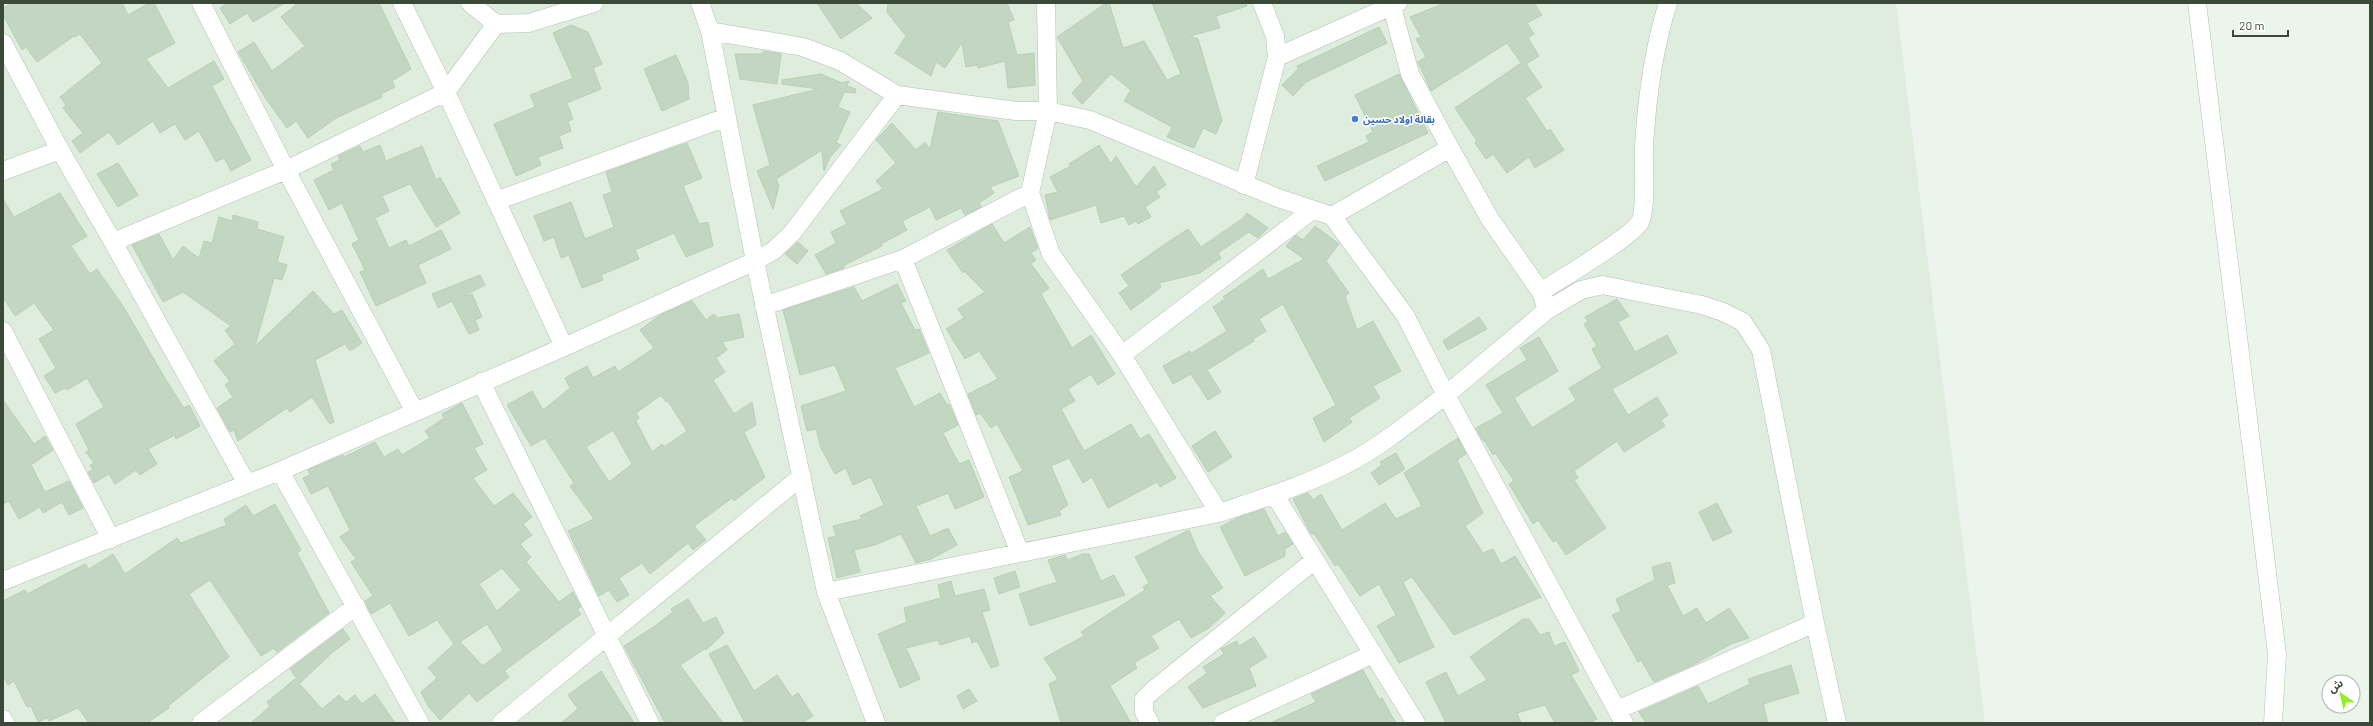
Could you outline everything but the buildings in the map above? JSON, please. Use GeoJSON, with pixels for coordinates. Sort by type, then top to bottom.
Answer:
{"type":"FeatureCollection","features":[{"type":"Feature","properties":{"kind":"street"},"geometry":{"type":"LineString","coordinates":[[202,3],[286,170],[415,412]]}},
{"type":"Feature","properties":{"kind":"street"},"geometry":{"type":"LineString","coordinates":[[402,3],[446,92],[564,347]]}},
{"type":"Feature","properties":{"kind":"street"},"geometry":{"type":"LineString","coordinates":[[470,3],[496,24],[529,23],[594,3]]}},
{"type":"Feature","properties":{"kind":"street"},"geometry":{"type":"LineString","coordinates":[[700,3],[710,31],[754,261],[802,476],[826,592],[876,723]]}},
{"type":"Feature","properties":{"kind":"street"},"geometry":{"type":"LineString","coordinates":[[1046,3],[1048,111],[1030,193],[1051,254],[1122,355],[1219,514]]}},
{"type":"Feature","properties":{"kind":"street"},"geometry":{"type":"LineString","coordinates":[[1244,185],[1277,57],[1275,36],[1262,3]]}},
{"type":"Feature","properties":{"kind":"street"},"geometry":{"type":"LineString","coordinates":[[1541,292],[1628,234],[1640,222],[1643,206],[1644,148],[1649,90],[1658,38],[1668,3]]}},
{"type":"Feature","properties":{"kind":"street"},"geometry":{"type":"LineString","coordinates":[[2197,3],[2277,654],[2273,723]]}},
{"type":"Feature","properties":{"kind":"street"},"geometry":{"type":"LineString","coordinates":[[1277,57],[1394,4],[1410,74],[1490,219],[1541,292],[1547,310]]}},
{"type":"Feature","properties":{"kind":"street"},"geometry":{"type":"LineString","coordinates":[[113,242],[286,170],[446,92],[496,24]]}},
{"type":"Feature","properties":{"kind":"street"},"geometry":{"type":"LineString","coordinates":[[710,31],[803,47],[840,61],[897,95],[1016,111],[1048,111],[1090,120],[1244,185],[1311,211],[1332,216],[1405,315],[1446,395],[1622,720],[1815,623]]}},
{"type":"Feature","properties":{"kind":"street"},"geometry":{"type":"LineString","coordinates":[[3,43],[60,150],[113,242],[247,484]]}},
{"type":"Feature","properties":{"kind":"street"},"geometry":{"type":"LineString","coordinates":[[3,580],[111,539],[280,471],[564,347],[773,251],[792,233],[897,95]]}},
{"type":"Feature","properties":{"kind":"street"},"geometry":{"type":"LineString","coordinates":[[496,201],[727,117]]}},
{"type":"Feature","properties":{"kind":"street"},"geometry":{"type":"LineString","coordinates":[[1332,216],[1450,148]]}},
{"type":"Feature","properties":{"kind":"street"},"geometry":{"type":"LineString","coordinates":[[3,171],[60,150]]}},
{"type":"Feature","properties":{"kind":"street"},"geometry":{"type":"LineString","coordinates":[[764,306],[903,259],[1030,193]]}},
{"type":"Feature","properties":{"kind":"street"},"geometry":{"type":"LineString","coordinates":[[1122,355],[1311,211]]}},
{"type":"Feature","properties":{"kind":"street"},"geometry":{"type":"LineString","coordinates":[[903,259],[1020,553]]}},
{"type":"Feature","properties":{"kind":"street"},"geometry":{"type":"LineString","coordinates":[[826,592],[1219,514],[1274,494],[1354,460],[1383,443],[1446,395],[1547,310],[1581,290],[1603,285],[1702,305],[1743,322],[1761,350],[1815,623],[1837,723]]}},
{"type":"Feature","properties":{"kind":"street"},"geometry":{"type":"LineString","coordinates":[[3,331],[111,539]]}},
{"type":"Feature","properties":{"kind":"street"},"geometry":{"type":"LineString","coordinates":[[481,382],[650,723]]}},
{"type":"Feature","properties":{"kind":"street"},"geometry":{"type":"LineString","coordinates":[[280,471],[420,723]]}},
{"type":"Feature","properties":{"kind":"street"},"geometry":{"type":"LineString","coordinates":[[501,723],[802,476]]}},
{"type":"Feature","properties":{"kind":"street"},"geometry":{"type":"LineString","coordinates":[[1274,494],[1416,723]]}},
{"type":"Feature","properties":{"kind":"street"},"geometry":{"type":"LineString","coordinates":[[1150,723],[1144,712],[1144,699],[1152,691],[1315,560]]}},
{"type":"Feature","properties":{"kind":"street"},"geometry":{"type":"LineString","coordinates":[[201,723],[356,606]]}},
{"type":"Feature","properties":{"kind":"street"},"geometry":{"type":"LineString","coordinates":[[1223,723],[1373,654]]}},
{"type":"Feature","properties":{"kind":"street"},"geometry":{"type":"LineString","coordinates":[[3,719],[5,723]]}},
{"type":"Feature","properties":{"kind":"shaded area"},"geometry":{"type":"Polygon","coordinates":[[[3,3],[1896,3],[1985,723],[3,723],[3,3]]]}},
{"type":"Feature","properties":{"kind":"place","name":"بقالة اولاد حسين"},"geometry":{"type":"Point","coordinates":[1355,119]}}]}
